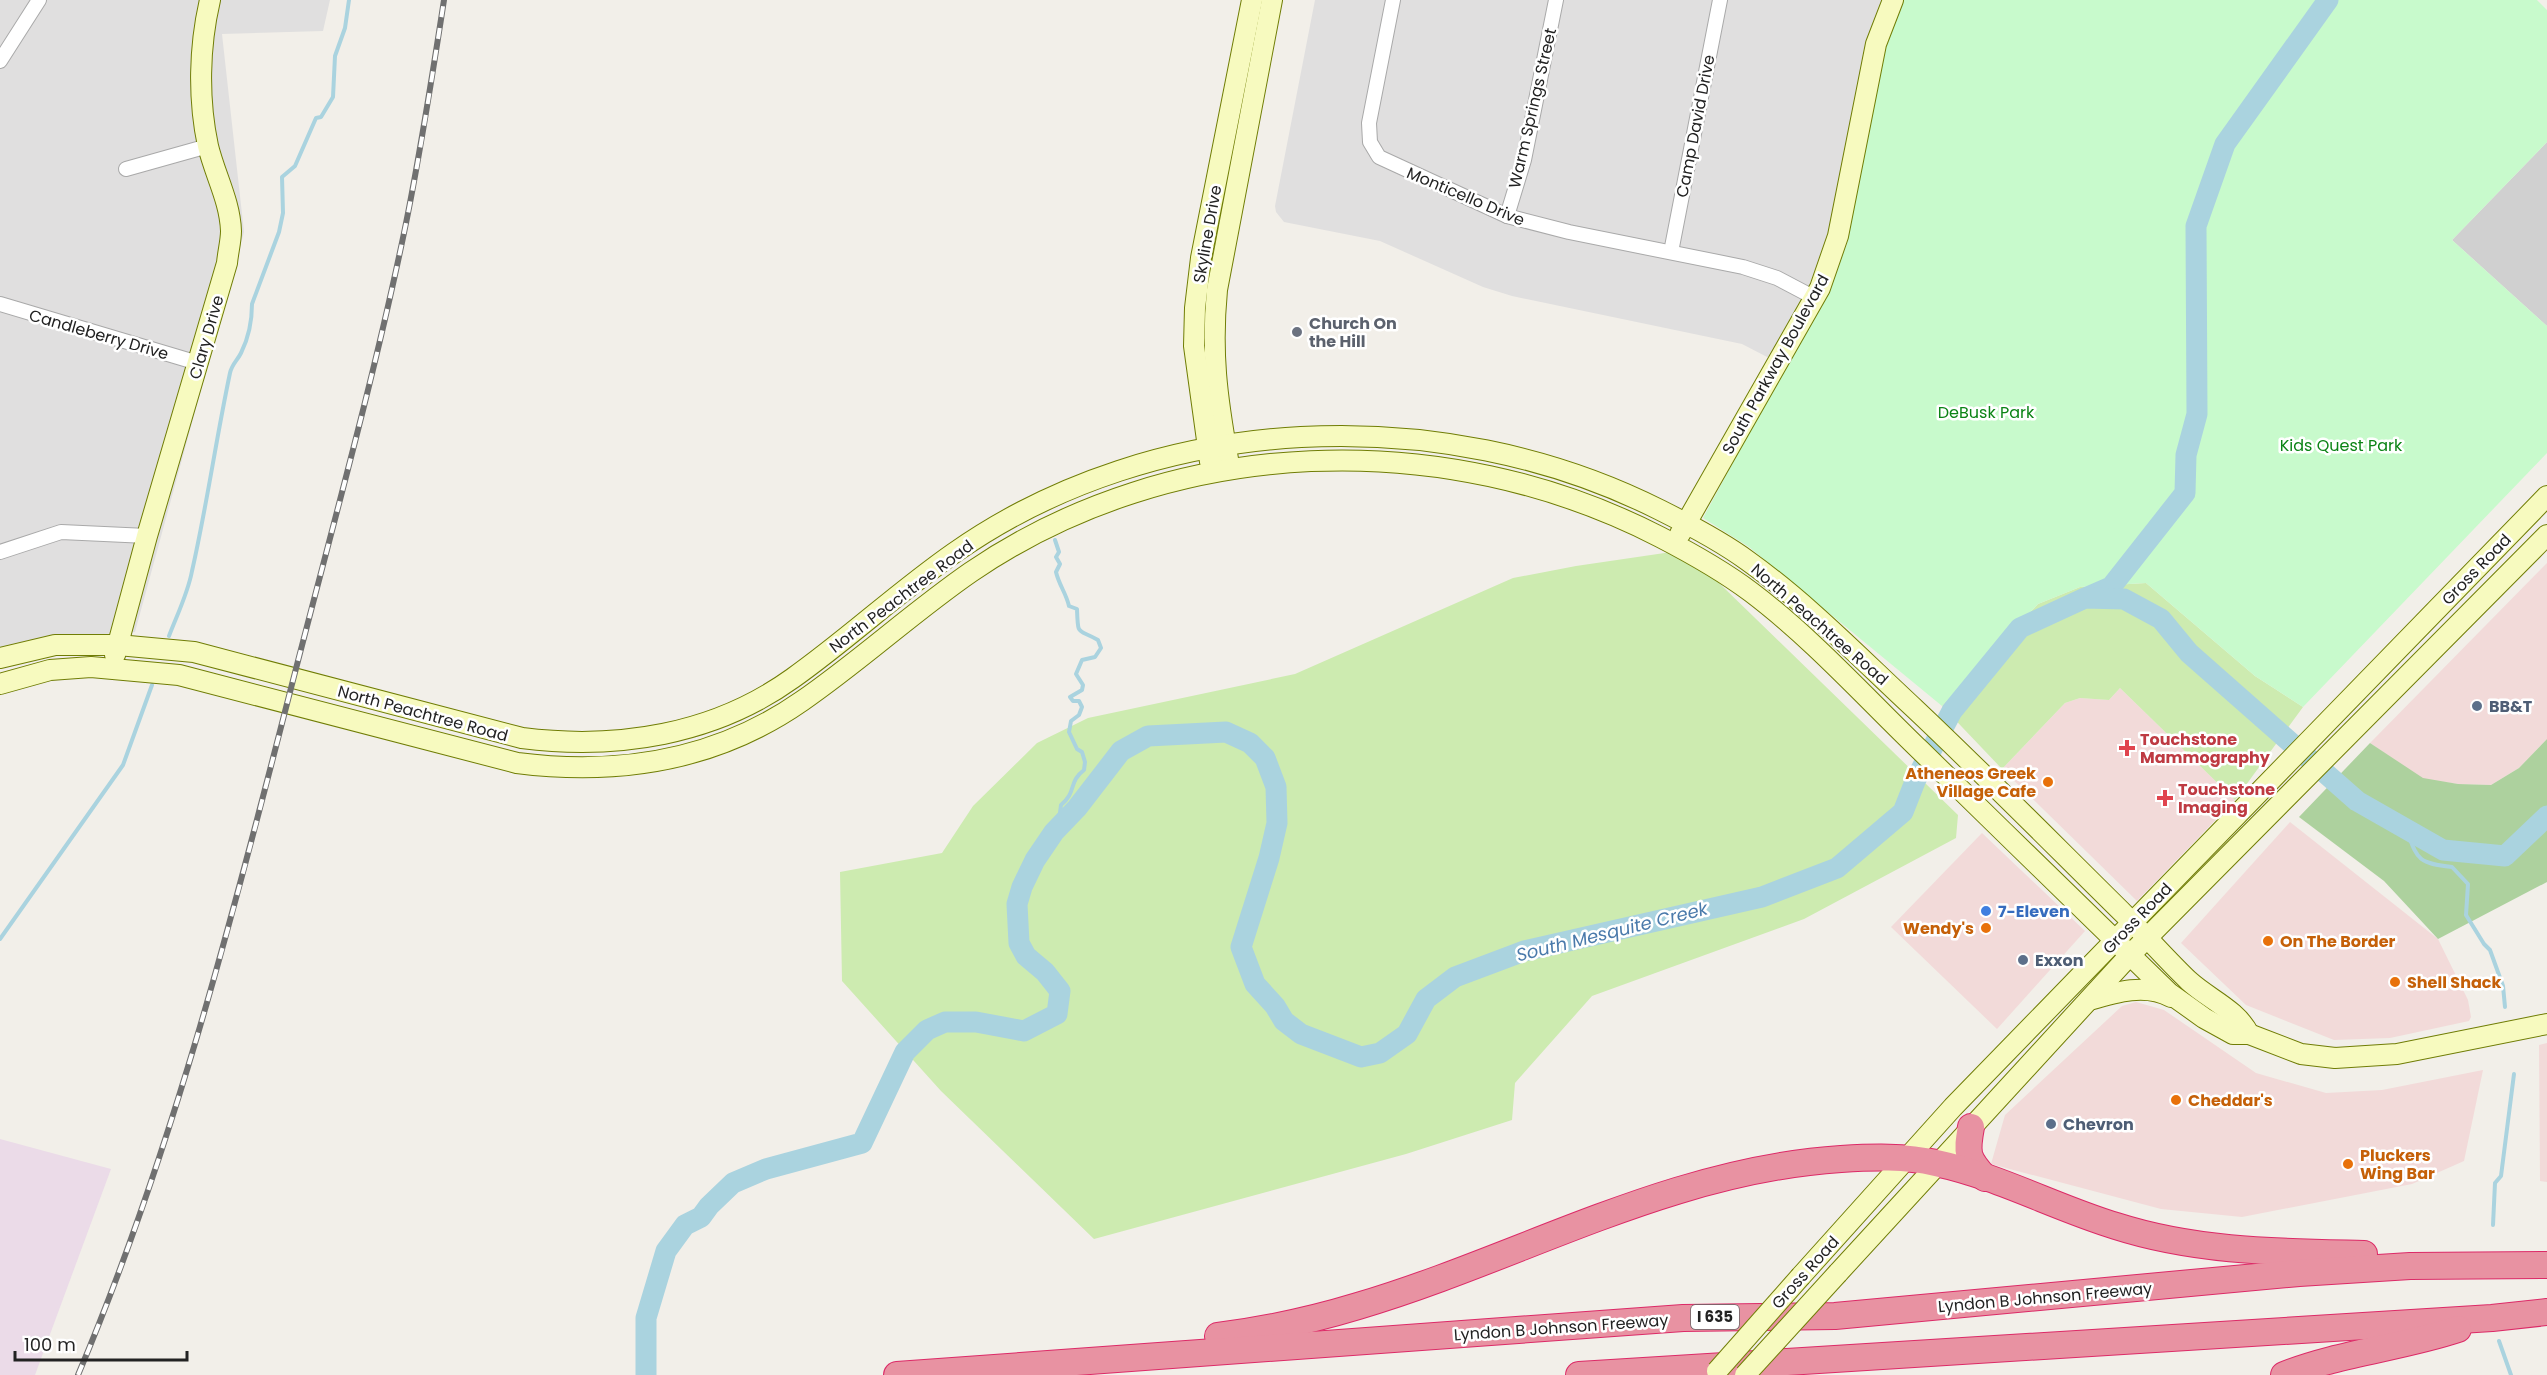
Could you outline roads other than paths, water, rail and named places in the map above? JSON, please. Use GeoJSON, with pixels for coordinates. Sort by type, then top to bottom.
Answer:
{"type":"FeatureCollection","features":[{"type":"Feature","properties":{"kind":"highway"},"geometry":{"type":"LineString","coordinates":[[1971,1128],[1967,1149],[1971,1162],[1985,1178]]}},
{"type":"Feature","properties":{"kind":"highway"},"geometry":{"type":"LineString","coordinates":[[925,1372],[1278,1327],[1387,1296],[1628,1206],[1720,1178],[1808,1162],[1906,1158],[1938,1163],[2116,1226],[2166,1239],[2211,1247],[2264,1252],[2413,1254],[2539,1266]]}},
{"type":"Feature","properties":{"kind":"highway","name":"Lyndon B Johnson Freeway"},"geometry":{"type":"LineString","coordinates":[[897,1375],[1683,1318],[1834,1316],[2299,1273],[2410,1266],[2539,1266]]}},
{"type":"Feature","properties":{"kind":"highway"},"geometry":{"type":"LineString","coordinates":[[1579,1375],[2547,1312]]}},
{"type":"Feature","properties":{"kind":"highway"},"geometry":{"type":"LineString","coordinates":[[2284,1375],[2306,1366],[2428,1339],[2493,1317]]}},
{"type":"Feature","properties":{"kind":"main road","name":"Clary Drive"},"geometry":{"type":"LineString","coordinates":[[112,668],[147,536],[227,263],[231,231],[226,204],[208,146],[203,106],[201,59],[210,0]]}},
{"type":"Feature","properties":{"kind":"main road","name":"Skyline Drive"},"geometry":{"type":"LineString","coordinates":[[1221,470],[1194,346],[1195,308],[1201,258],[1252,0]]}},
{"type":"Feature","properties":{"kind":"main road","name":"Skyline Drive"},"geometry":{"type":"LineString","coordinates":[[1217,448],[1213,332],[1216,290],[1272,0]]}},
{"type":"Feature","properties":{"kind":"main road","name":"South Parkway Boulevard"},"geometry":{"type":"LineString","coordinates":[[1674,544],[1815,298],[1830,263],[1838,236],[1875,44],[1893,0]]}},
{"type":"Feature","properties":{"kind":"main road","name":"North Peachtree Road"},"geometry":{"type":"LineString","coordinates":[[0,658],[55,645],[118,645],[194,652],[522,738],[570,743],[638,740],[683,730],[721,717],[789,681],[956,552],[1048,499],[1142,463],[1217,448],[1300,436],[1403,437],[1450,443],[1500,452],[1582,475],[1630,495],[1686,523],[1746,559],[1808,609],[1905,700],[2148,937],[2190,982],[2241,1018],[2249,1034]]}},
{"type":"Feature","properties":{"kind":"main road","name":"North Peachtree Road"},"geometry":{"type":"LineString","coordinates":[[0,684],[50,670],[112,668],[183,676],[517,764],[592,769],[642,765],[685,756],[757,728],[800,703],[970,572],[1056,523],[1147,488],[1221,470],[1345,460],[1403,462],[1450,468],[1530,485],[1622,517],[1698,557],[1751,592],[1821,652],[2129,956],[2179,1002],[2233,1034],[2249,1034],[2301,1054],[2353,1058],[2397,1054],[2547,1024]]}},
{"type":"Feature","properties":{"kind":"main road","name":"Gross Road"},"geometry":{"type":"LineString","coordinates":[[1713,1375],[1906,1158],[1994,1065],[2547,496]]}},
{"type":"Feature","properties":{"kind":"main road","name":"Gross Road"},"geometry":{"type":"LineString","coordinates":[[1745,1375],[2129,956],[2547,535]]}},
{"type":"Feature","properties":{"kind":"main road"},"geometry":{"type":"LineString","coordinates":[[956,552],[970,572]]}},
{"type":"Feature","properties":{"kind":"main road"},"geometry":{"type":"LineString","coordinates":[[2448,599],[2467,616]]}},
{"type":"Feature","properties":{"kind":"main road"},"geometry":{"type":"LineString","coordinates":[[2377,671],[2393,690]]}},
{"type":"Feature","properties":{"kind":"main road"},"geometry":{"type":"LineString","coordinates":[[1995,822],[2014,806]]}},
{"type":"Feature","properties":{"kind":"main road"},"geometry":{"type":"LineString","coordinates":[[2245,807],[2262,824]]}},
{"type":"Feature","properties":{"kind":"main road"},"geometry":{"type":"LineString","coordinates":[[2088,1000],[2122,991],[2149,990],[2165,994],[2179,1002]]}},
{"type":"Feature","properties":{"kind":"main road"},"geometry":{"type":"LineString","coordinates":[[1994,1065],[2013,1082]]}},
{"type":"Feature","properties":{"kind":"street"},"geometry":{"type":"LineString","coordinates":[[0,61],[39,0]]}},
{"type":"Feature","properties":{"kind":"street","name":"Monticello Drive"},"geometry":{"type":"LineString","coordinates":[[1393,0],[1369,123],[1370,142],[1378,157],[1507,216],[1546,227],[1750,268],[1777,278],[1815,298]]}},
{"type":"Feature","properties":{"kind":"street","name":"Warm Springs Street"},"geometry":{"type":"LineString","coordinates":[[1507,216],[1524,160],[1556,0]]}},
{"type":"Feature","properties":{"kind":"street","name":"Camp David Drive"},"geometry":{"type":"LineString","coordinates":[[1671,252],[1720,0]]}},
{"type":"Feature","properties":{"kind":"street"},"geometry":{"type":"LineString","coordinates":[[126,169],[208,146]]}},
{"type":"Feature","properties":{"kind":"street","name":"Candleberry Drive"},"geometry":{"type":"LineString","coordinates":[[0,304],[198,363]]}},
{"type":"Feature","properties":{"kind":"street"},"geometry":{"type":"LineString","coordinates":[[0,552],[61,532],[147,536]]}},
{"type":"Feature","properties":{"kind":"waterway"},"geometry":{"type":"LineString","coordinates":[[169,636],[190,579],[230,373],[246,342],[252,304],[279,232],[283,213],[282,177],[295,166],[316,118],[321,117],[333,97],[335,56],[345,28],[349,0]]}},
{"type":"Feature","properties":{"kind":"waterway"},"geometry":{"type":"LineString","coordinates":[[2088,597],[2111,587],[2185,493],[2186,455],[2197,414],[2196,226],[2225,144],[2328,0]]}},
{"type":"Feature","properties":{"kind":"waterway"},"geometry":{"type":"LineString","coordinates":[[1055,540],[1059,552],[1056,557],[1060,564],[1056,572],[1069,606],[1077,609],[1080,630],[1098,640],[1101,648],[1095,657],[1082,660],[1076,674],[1083,685],[1082,690],[1070,697],[1073,701],[1079,701],[1082,707],[1079,715],[1071,721],[1069,732],[1077,749],[1082,752],[1085,762],[1084,770],[1079,774],[1069,796],[1061,805],[1058,828]]}},
{"type":"Feature","properties":{"kind":"waterway","name":"South Mesquite Creek"},"geometry":{"type":"LineString","coordinates":[[646,1375],[646,1318],[666,1251],[685,1225],[701,1217],[733,1183],[766,1169],[862,1143],[905,1052],[927,1030],[945,1022],[976,1022],[1024,1031],[1057,1014],[1060,991],[1045,972],[1026,956],[1019,943],[1017,904],[1022,887],[1035,860],[1054,832],[1077,808],[1121,751],[1148,736],[1226,732],[1250,743],[1265,758],[1276,787],[1277,823],[1269,858],[1241,947],[1255,984],[1275,1006],[1284,1021],[1301,1034],[1361,1057],[1380,1053],[1407,1034],[1426,999],[1455,977],[1524,951],[1762,897],[1837,868],[1903,812],[1916,779],[1952,711],[2020,628],[2085,598],[2124,599],[2161,619],[2189,653],[2357,801],[2443,850],[2505,856],[2547,816]]}},
{"type":"Feature","properties":{"kind":"waterway"},"geometry":{"type":"LineString","coordinates":[[0,939],[123,765],[152,685]]}},
{"type":"Feature","properties":{"kind":"waterway"},"geometry":{"type":"LineString","coordinates":[[2406,829],[2420,858],[2432,864],[2452,867],[2468,884],[2466,915],[2490,950],[2503,986],[2505,1007]]}},
{"type":"Feature","properties":{"kind":"waterway"},"geometry":{"type":"LineString","coordinates":[[2493,1225],[2495,1183],[2501,1176],[2514,1074]]}},
{"type":"Feature","properties":{"kind":"waterway"},"geometry":{"type":"LineString","coordinates":[[2499,1341],[2511,1375]]}},
{"type":"Feature","properties":{"kind":"railway"},"geometry":{"type":"LineString","coordinates":[[78,1375],[142,1208],[222,952],[350,463],[392,291],[415,175],[444,0]]}},
{"type":"Feature","properties":{"kind":"place","name":"Church On the Hill"},"geometry":{"type":"Point","coordinates":[1297,332]}},
{"type":"Feature","properties":{"kind":"place","name":"BB&T"},"geometry":{"type":"Point","coordinates":[2477,706]}},
{"type":"Feature","properties":{"kind":"place","name":"Touchstone Mammography"},"geometry":{"type":"Point","coordinates":[2127,748]}},
{"type":"Feature","properties":{"kind":"place","name":"Atheneos Greek Village Cafe"},"geometry":{"type":"Point","coordinates":[2048,782]}},
{"type":"Feature","properties":{"kind":"place","name":"Touchstone Imaging"},"geometry":{"type":"Point","coordinates":[2165,798]}},
{"type":"Feature","properties":{"kind":"place","name":"7-Eleven"},"geometry":{"type":"Point","coordinates":[1986,911]}},
{"type":"Feature","properties":{"kind":"place","name":"Wendy's"},"geometry":{"type":"Point","coordinates":[1986,928]}},
{"type":"Feature","properties":{"kind":"place","name":"On The Border"},"geometry":{"type":"Point","coordinates":[2268,941]}},
{"type":"Feature","properties":{"kind":"place","name":"Exxon"},"geometry":{"type":"Point","coordinates":[2023,960]}},
{"type":"Feature","properties":{"kind":"place","name":"Shell Shack"},"geometry":{"type":"Point","coordinates":[2395,982]}},
{"type":"Feature","properties":{"kind":"place","name":"Cheddar's"},"geometry":{"type":"Point","coordinates":[2176,1100]}},
{"type":"Feature","properties":{"kind":"place","name":"Chevron"},"geometry":{"type":"Point","coordinates":[2051,1124]}},
{"type":"Feature","properties":{"kind":"place","name":"Pluckers Wing Bar"},"geometry":{"type":"Point","coordinates":[2348,1164]}},
{"type":"Feature","properties":{"kind":"park label","name":"DeBusk Park"},"geometry":{"type":"Point","coordinates":[1986,412]}},
{"type":"Feature","properties":{"kind":"park label","name":"Kids Quest Park"},"geometry":{"type":"Point","coordinates":[2341,445]}}]}
